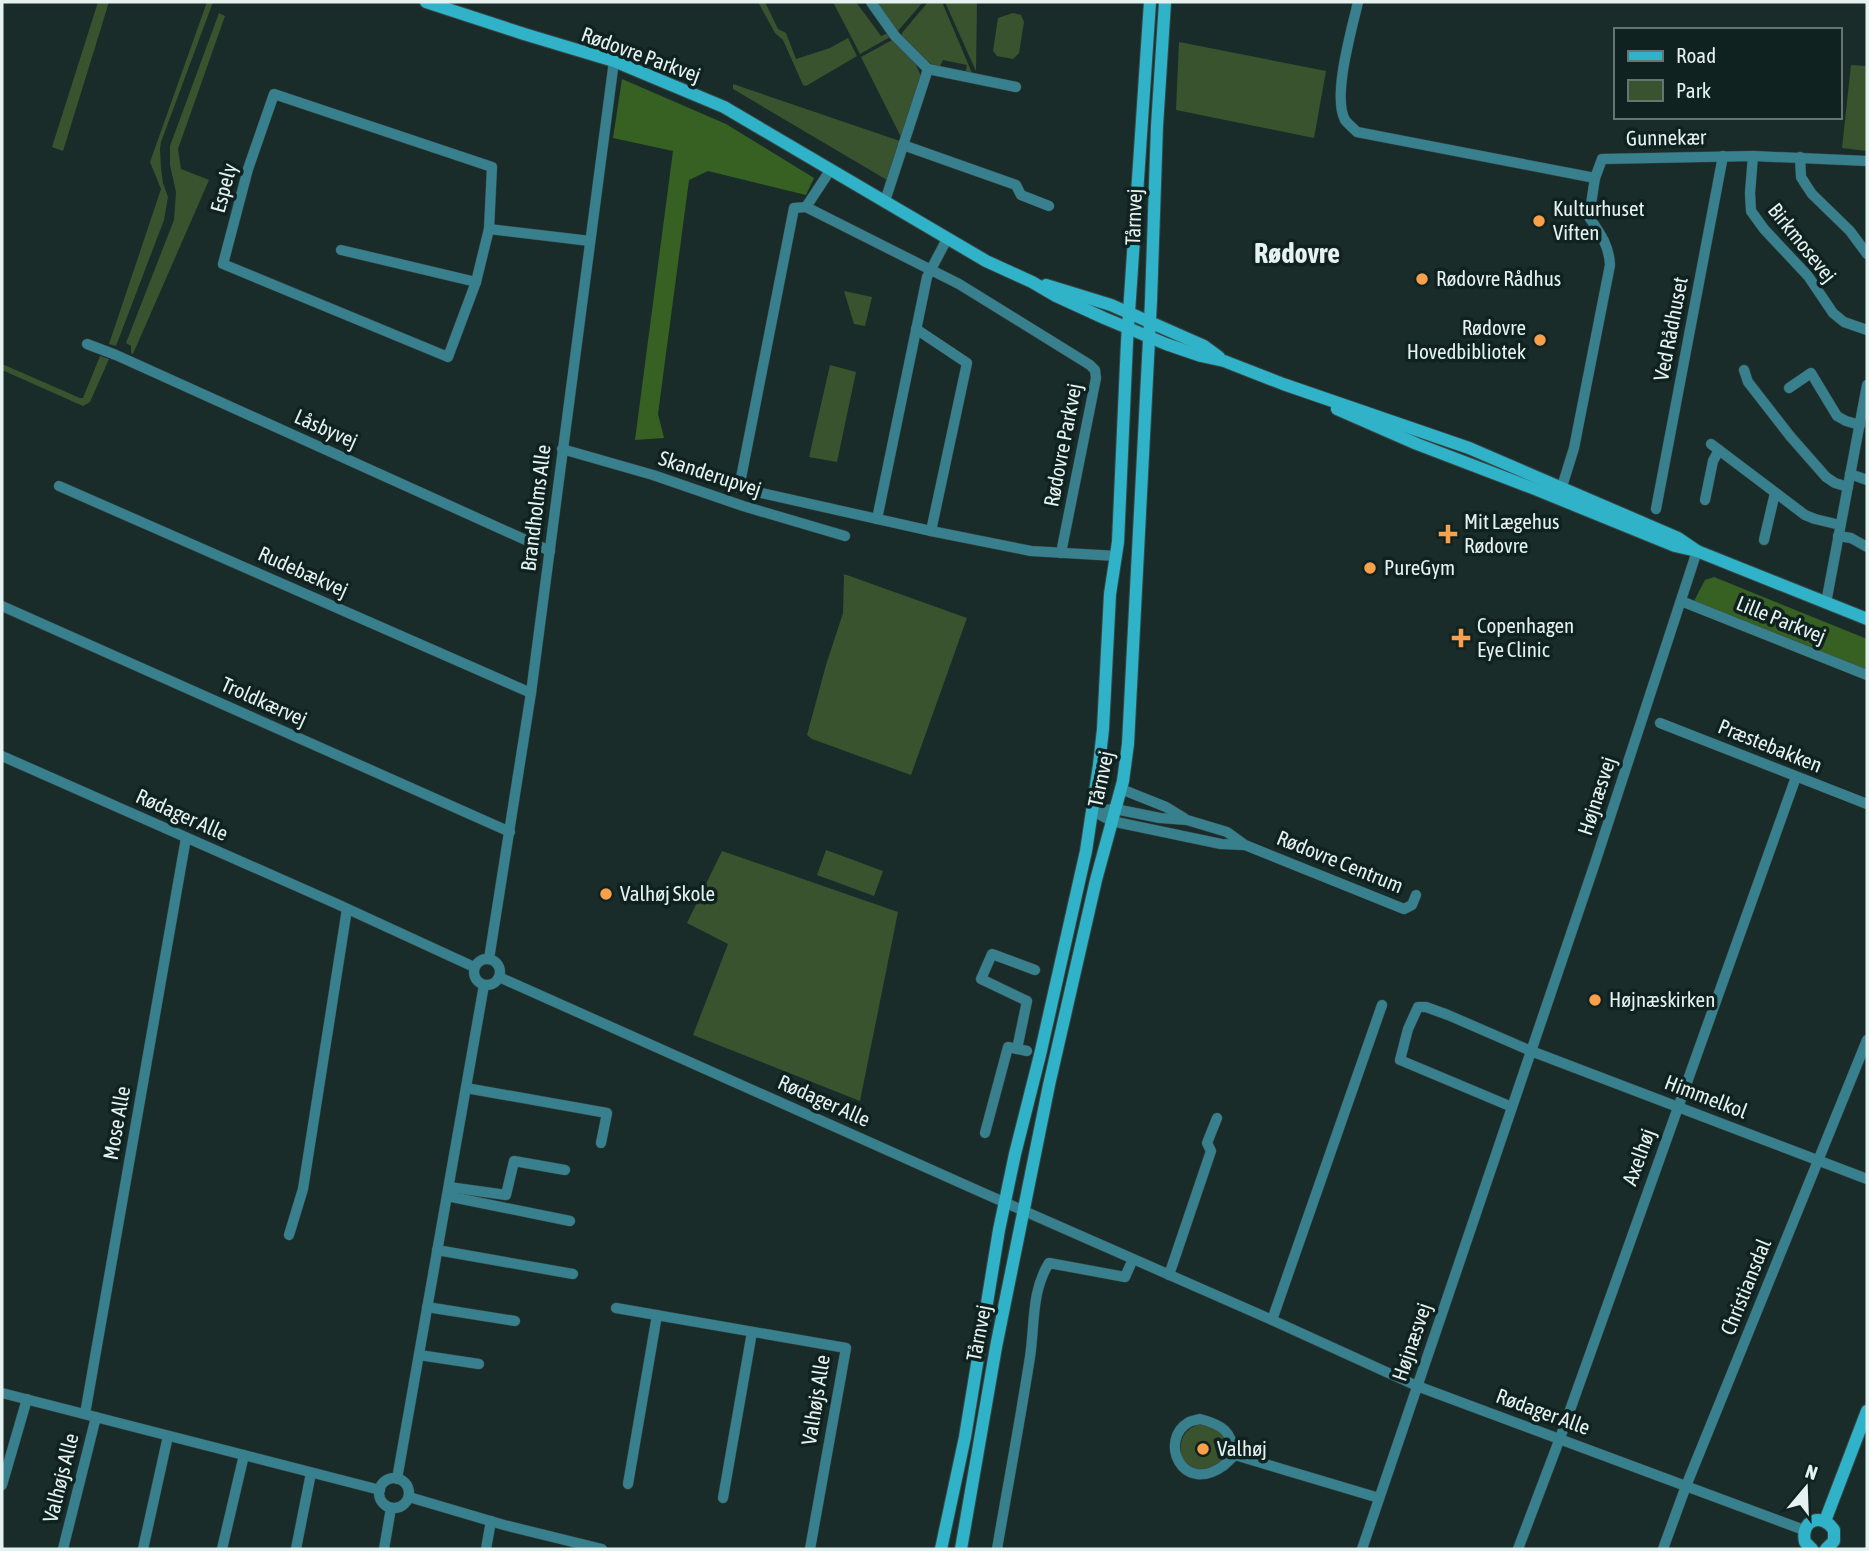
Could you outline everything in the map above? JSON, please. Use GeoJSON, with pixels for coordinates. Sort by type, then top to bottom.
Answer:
{"type":"FeatureCollection","features":[{"type":"Feature","properties":{"kind":"street","name":"Rødovre Parkvej"},"geometry":{"type":"LineString","coordinates":[[426,2],[614,61],[724,107],[986,261],[1128,328],[1283,384],[1417,444],[1441,445],[1678,538],[1698,551],[1867,619]]}},
{"type":"Feature","properties":{"kind":"street"},"geometry":{"type":"LineString","coordinates":[[871,2],[895,36],[928,69],[1016,87]]}},
{"type":"Feature","properties":{"kind":"street","name":"Tårnvej"},"geometry":{"type":"LineString","coordinates":[[941,1549],[965,1437],[1005,1203],[1078,889],[1092,811],[1102,729],[1110,594],[1121,502],[1128,312],[1150,2]]}},
{"type":"Feature","properties":{"kind":"street","name":"Tårnvej"},"geometry":{"type":"LineString","coordinates":[[961,1549],[996,1347],[1066,1008],[1121,789],[1128,744],[1165,2]]}},
{"type":"Feature","properties":{"kind":"street"},"geometry":{"type":"LineString","coordinates":[[1358,2],[1340,87],[1341,108],[1346,121],[1357,132],[1595,178],[1589,217],[1605,240],[1610,265],[1574,448],[1560,493]]}},
{"type":"Feature","properties":{"kind":"street","name":"Brandholms Alle"},"geometry":{"type":"LineString","coordinates":[[489,959],[531,694],[614,61]]}},
{"type":"Feature","properties":{"kind":"street"},"geometry":{"type":"LineString","coordinates":[[885,201],[928,69]]}},
{"type":"Feature","properties":{"kind":"street","name":"Espely"},"geometry":{"type":"LineString","coordinates":[[274,94],[492,167],[489,229],[476,282],[448,357],[223,264],[248,169],[274,94]]}},
{"type":"Feature","properties":{"kind":"street"},"geometry":{"type":"LineString","coordinates":[[903,145],[1016,185],[1021,195],[1049,206]]}},
{"type":"Feature","properties":{"kind":"street","name":"Ved Rådhuset"},"geometry":{"type":"LineString","coordinates":[[1656,509],[1723,156]]}},
{"type":"Feature","properties":{"kind":"street","name":"Gunnekær"},"geometry":{"type":"LineString","coordinates":[[1595,178],[1602,159],[1753,156],[1867,161]]}},
{"type":"Feature","properties":{"kind":"street","name":"Birkmosevej"},"geometry":{"type":"LineString","coordinates":[[1753,156],[1749,193],[1751,211],[1808,276],[1833,313],[1844,322],[1867,330]]}},
{"type":"Feature","properties":{"kind":"street","name":"Birkmosevej"},"geometry":{"type":"LineString","coordinates":[[1800,157],[1801,177],[1806,186],[1850,231],[1867,254]]}},
{"type":"Feature","properties":{"kind":"street"},"geometry":{"type":"LineString","coordinates":[[831,169],[806,207],[794,208],[739,488],[1031,551],[1116,555]]}},
{"type":"Feature","properties":{"kind":"street","name":"Rødovre Parkvej"},"geometry":{"type":"LineString","coordinates":[[806,207],[931,268],[1095,370],[1096,378],[1061,553]]}},
{"type":"Feature","properties":{"kind":"street"},"geometry":{"type":"LineString","coordinates":[[489,229],[590,241]]}},
{"type":"Feature","properties":{"kind":"street"},"geometry":{"type":"LineString","coordinates":[[877,519],[927,277],[947,239]]}},
{"type":"Feature","properties":{"kind":"street"},"geometry":{"type":"LineString","coordinates":[[341,250],[476,282]]}},
{"type":"Feature","properties":{"kind":"street","name":"Rødovre Parkvej"},"geometry":{"type":"LineString","coordinates":[[1032,282],[1111,304],[1204,346],[1224,361]]}},
{"type":"Feature","properties":{"kind":"street"},"geometry":{"type":"LineString","coordinates":[[916,329],[967,363],[932,531]]}},
{"type":"Feature","properties":{"kind":"street","name":"Låsbyvej"},"geometry":{"type":"LineString","coordinates":[[87,344],[550,551]]}},
{"type":"Feature","properties":{"kind":"street"},"geometry":{"type":"LineString","coordinates":[[1744,370],[1748,382],[1826,477],[1848,487]]}},
{"type":"Feature","properties":{"kind":"street"},"geometry":{"type":"LineString","coordinates":[[1789,388],[1811,373],[1837,416],[1860,425]]}},
{"type":"Feature","properties":{"kind":"street"},"geometry":{"type":"LineString","coordinates":[[1826,603],[1866,402],[1867,385]]}},
{"type":"Feature","properties":{"kind":"street"},"geometry":{"type":"LineString","coordinates":[[1705,500],[1715,447],[1805,515],[1840,530],[1867,547]]}},
{"type":"Feature","properties":{"kind":"street","name":"Skanderupvej"},"geometry":{"type":"LineString","coordinates":[[562,449],[845,536]]}},
{"type":"Feature","properties":{"kind":"street"},"geometry":{"type":"LineString","coordinates":[[1850,474],[1867,480]]}},
{"type":"Feature","properties":{"kind":"street","name":"Rudebækvej"},"geometry":{"type":"LineString","coordinates":[[60,486],[531,694]]}},
{"type":"Feature","properties":{"kind":"street"},"geometry":{"type":"LineString","coordinates":[[1763,540],[1775,493]]}},
{"type":"Feature","properties":{"kind":"street","name":"Højnæsvej"},"geometry":{"type":"LineString","coordinates":[[1362,1549],[1698,551]]}},
{"type":"Feature","properties":{"kind":"street","name":"Lille Parkvej"},"geometry":{"type":"LineString","coordinates":[[1681,601],[1867,675]]}},
{"type":"Feature","properties":{"kind":"street","name":"Troldkærvej"},"geometry":{"type":"LineString","coordinates":[[2,606],[510,832]]}},
{"type":"Feature","properties":{"kind":"street","name":"Præstebakken"},"geometry":{"type":"LineString","coordinates":[[1660,723],[1867,804]]}},
{"type":"Feature","properties":{"kind":"street","name":"Rødager Alle"},"geometry":{"type":"LineString","coordinates":[[2,756],[474,967]]}},
{"type":"Feature","properties":{"kind":"street","name":"Axelhøj"},"geometry":{"type":"LineString","coordinates":[[1518,1549],[1796,777]]}},
{"type":"Feature","properties":{"kind":"street","name":"Rødovre Centrum"},"geometry":{"type":"LineString","coordinates":[[1121,789],[1166,807],[1188,820]]}},
{"type":"Feature","properties":{"kind":"street","name":"Rødovre Centrum"},"geometry":{"type":"LineString","coordinates":[[1092,811],[1221,844],[1245,845]]}},
{"type":"Feature","properties":{"kind":"street","name":"Rødovre Centrum"},"geometry":{"type":"LineString","coordinates":[[1113,815],[1188,820],[1227,832],[1245,845],[1404,909],[1412,905],[1416,895]]}},
{"type":"Feature","properties":{"kind":"street","name":"Mose Alle"},"geometry":{"type":"LineString","coordinates":[[85,1414],[186,838]]}},
{"type":"Feature","properties":{"kind":"street"},"geometry":{"type":"LineString","coordinates":[[289,1235],[303,1189],[347,909]]}},
{"type":"Feature","properties":{"kind":"street"},"geometry":{"type":"LineString","coordinates":[[985,1133],[1008,1047],[1022,1050],[1027,1001],[981,979],[992,954],[1035,970]]}},
{"type":"Feature","properties":{"kind":"street"},"geometry":{"type":"LineString","coordinates":[[489,959],[498,965],[499,977],[493,984],[484,985],[476,981],[474,967],[480,960],[489,959]]}},
{"type":"Feature","properties":{"kind":"street","name":"Rødager Alle"},"geometry":{"type":"LineString","coordinates":[[499,977],[1417,1386],[1804,1530]]}},
{"type":"Feature","properties":{"kind":"street"},"geometry":{"type":"LineString","coordinates":[[397,1479],[484,985]]}},
{"type":"Feature","properties":{"kind":"street"},"geometry":{"type":"LineString","coordinates":[[1272,1320],[1382,1005]]}},
{"type":"Feature","properties":{"kind":"street"},"geometry":{"type":"LineString","coordinates":[[1512,1107],[1400,1060],[1408,1028],[1418,1007],[1426,1007],[1531,1051]]}},
{"type":"Feature","properties":{"kind":"street","name":"Christiansdal"},"geometry":{"type":"LineString","coordinates":[[1663,1549],[1867,1040]]}},
{"type":"Feature","properties":{"kind":"street","name":"Himmelkol"},"geometry":{"type":"LineString","coordinates":[[1531,1051],[1867,1179]]}},
{"type":"Feature","properties":{"kind":"street"},"geometry":{"type":"LineString","coordinates":[[466,1088],[607,1113],[601,1143]]}},
{"type":"Feature","properties":{"kind":"street"},"geometry":{"type":"LineString","coordinates":[[1169,1275],[1211,1151],[1207,1143],[1217,1118]]}},
{"type":"Feature","properties":{"kind":"street"},"geometry":{"type":"LineString","coordinates":[[448,1191],[506,1195],[514,1161],[565,1170]]}},
{"type":"Feature","properties":{"kind":"street"},"geometry":{"type":"LineString","coordinates":[[448,1191],[569,1221]]}},
{"type":"Feature","properties":{"kind":"street"},"geometry":{"type":"LineString","coordinates":[[438,1250],[573,1274]]}},
{"type":"Feature","properties":{"kind":"street"},"geometry":{"type":"LineString","coordinates":[[997,1549],[1031,1353],[1033,1315],[1041,1276],[1049,1263],[1125,1277],[1133,1259]]}},
{"type":"Feature","properties":{"kind":"street"},"geometry":{"type":"LineString","coordinates":[[427,1307],[514,1321]]}},
{"type":"Feature","properties":{"kind":"street","name":"Valhøjs Alle"},"geometry":{"type":"LineString","coordinates":[[616,1308],[846,1349],[810,1549]]}},
{"type":"Feature","properties":{"kind":"street"},"geometry":{"type":"LineString","coordinates":[[628,1484],[657,1315]]}},
{"type":"Feature","properties":{"kind":"street"},"geometry":{"type":"LineString","coordinates":[[723,1498],[752,1332]]}},
{"type":"Feature","properties":{"kind":"street"},"geometry":{"type":"LineString","coordinates":[[419,1355],[479,1364]]}},
{"type":"Feature","properties":{"kind":"street","name":"Valhøjs Alle"},"geometry":{"type":"LineString","coordinates":[[2,1392],[380,1490]]}},
{"type":"Feature","properties":{"kind":"street"},"geometry":{"type":"LineString","coordinates":[[2,1485],[27,1399]]}},
{"type":"Feature","properties":{"kind":"street"},"geometry":{"type":"LineString","coordinates":[[1825,1521],[1867,1411]]}},
{"type":"Feature","properties":{"kind":"street","name":"Valhøjs Alle"},"geometry":{"type":"LineString","coordinates":[[63,1549],[96,1417]]}},
{"type":"Feature","properties":{"kind":"street"},"geometry":{"type":"LineString","coordinates":[[1200,1419],[1216,1423],[1227,1431],[1233,1442],[1235,1455],[1223,1466],[1200,1475],[1180,1466],[1176,1444],[1180,1431],[1189,1422],[1200,1419]]}},
{"type":"Feature","properties":{"kind":"street"},"geometry":{"type":"LineString","coordinates":[[143,1549],[168,1436]]}},
{"type":"Feature","properties":{"kind":"street"},"geometry":{"type":"LineString","coordinates":[[222,1549],[244,1455]]}},
{"type":"Feature","properties":{"kind":"street"},"geometry":{"type":"LineString","coordinates":[[1235,1455],[1379,1499]]}},
{"type":"Feature","properties":{"kind":"street"},"geometry":{"type":"LineString","coordinates":[[296,1549],[311,1473]]}},
{"type":"Feature","properties":{"kind":"street"},"geometry":{"type":"LineString","coordinates":[[397,1479],[407,1485],[409,1497],[403,1506],[391,1508],[382,1502],[380,1490],[386,1481],[397,1479]]}},
{"type":"Feature","properties":{"kind":"street"},"geometry":{"type":"LineString","coordinates":[[409,1497],[601,1549]]}},
{"type":"Feature","properties":{"kind":"street"},"geometry":{"type":"LineString","coordinates":[[384,1549],[391,1508]]}},
{"type":"Feature","properties":{"kind":"street"},"geometry":{"type":"LineString","coordinates":[[1812,1549],[1805,1542],[1804,1530],[1812,1521],[1818,1520],[1825,1521],[1834,1530],[1835,1546]]}},
{"type":"Feature","properties":{"kind":"street"},"geometry":{"type":"LineString","coordinates":[[486,1549],[491,1521]]}},
{"type":"Feature","properties":{"kind":"green space"},"geometry":{"type":"Polygon","coordinates":[[[98,2],[109,2],[63,151],[52,147],[98,2]]]}},
{"type":"Feature","properties":{"kind":"green space"},"geometry":{"type":"Polygon","coordinates":[[[207,2],[213,2],[161,142],[161,168],[168,197],[164,220],[116,346],[109,344],[161,189],[150,162],[207,2]]]}},
{"type":"Feature","properties":{"kind":"green space"},"geometry":{"type":"Polygon","coordinates":[[[758,2],[765,2],[778,29],[786,33],[796,59],[830,48],[848,38],[857,56],[806,86],[803,85],[783,40],[775,33],[758,2]]]}},
{"type":"Feature","properties":{"kind":"green space"},"geometry":{"type":"Polygon","coordinates":[[[833,2],[856,2],[881,36],[888,33],[890,37],[860,54],[833,2]]]}},
{"type":"Feature","properties":{"kind":"green space"},"geometry":{"type":"Polygon","coordinates":[[[875,2],[923,2],[897,32],[875,2]]]}},
{"type":"Feature","properties":{"kind":"green space"},"geometry":{"type":"Polygon","coordinates":[[[928,2],[942,2],[972,73],[965,74],[967,65],[943,60],[937,67],[927,61],[902,36],[928,2]]]}},
{"type":"Feature","properties":{"kind":"green space"},"geometry":{"type":"Polygon","coordinates":[[[945,2],[977,2],[976,71],[945,2]]]}},
{"type":"Feature","properties":{"kind":"green space"},"geometry":{"type":"Polygon","coordinates":[[[219,13],[225,16],[178,149],[181,169],[209,180],[133,354],[131,346],[126,343],[174,220],[176,192],[170,165],[170,146],[219,13]]]}},
{"type":"Feature","properties":{"kind":"green space"},"geometry":{"type":"Polygon","coordinates":[[[1013,13],[1021,15],[1024,22],[1019,53],[1013,59],[997,56],[993,51],[998,18],[1013,13]]]}},
{"type":"Feature","properties":{"kind":"green space"},"geometry":{"type":"Polygon","coordinates":[[[892,40],[915,63],[921,76],[901,137],[861,57],[892,40]]]}},
{"type":"Feature","properties":{"kind":"green space"},"geometry":{"type":"Polygon","coordinates":[[[1179,42],[1326,71],[1314,138],[1176,110],[1179,42]]]}},
{"type":"Feature","properties":{"kind":"green space"},"geometry":{"type":"Polygon","coordinates":[[[1851,65],[1867,66],[1867,151],[1842,148],[1851,65]]]}},
{"type":"Feature","properties":{"kind":"green space"},"geometry":{"type":"Polygon","coordinates":[[[622,79],[726,124],[814,178],[806,195],[708,171],[689,180],[658,414],[664,438],[635,440],[673,151],[613,138],[622,79]]]}},
{"type":"Feature","properties":{"kind":"green space"},"geometry":{"type":"Polygon","coordinates":[[[733,84],[900,141],[887,180],[733,89],[733,84]]]}},
{"type":"Feature","properties":{"kind":"green space"},"geometry":{"type":"Polygon","coordinates":[[[844,291],[872,297],[865,326],[854,324],[844,291]]]}},
{"type":"Feature","properties":{"kind":"green space"},"geometry":{"type":"Polygon","coordinates":[[[100,356],[109,359],[90,402],[83,406],[2,370],[2,364],[83,398],[100,356]]]}},
{"type":"Feature","properties":{"kind":"green space"},"geometry":{"type":"Polygon","coordinates":[[[830,365],[856,372],[837,462],[809,457],[830,365]]]}},
{"type":"Feature","properties":{"kind":"green space"},"geometry":{"type":"Polygon","coordinates":[[[844,574],[967,618],[911,775],[807,735],[843,613],[844,574]]]}},
{"type":"Feature","properties":{"kind":"green space"},"geometry":{"type":"Polygon","coordinates":[[[1714,577],[1867,639],[1867,670],[1694,601],[1705,580],[1714,577]]]}},
{"type":"Feature","properties":{"kind":"green space"},"geometry":{"type":"Polygon","coordinates":[[[826,850],[883,871],[874,896],[817,875],[826,850]]]}},
{"type":"Feature","properties":{"kind":"green space"},"geometry":{"type":"Polygon","coordinates":[[[722,851],[898,912],[860,1101],[693,1035],[728,944],[687,923],[722,851]]]}},
{"type":"Feature","properties":{"kind":"green space"},"geometry":{"type":"Polygon","coordinates":[[[1200,1423],[1221,1432],[1231,1452],[1220,1464],[1199,1471],[1182,1462],[1181,1449],[1182,1438],[1188,1430],[1200,1423]]]}},
{"type":"Feature","properties":{"kind":"place","name":"Kulturhuset Viften"},"geometry":{"type":"Point","coordinates":[1539,221]}},
{"type":"Feature","properties":{"kind":"place","name":"Rødovre Rådhus"},"geometry":{"type":"Point","coordinates":[1422,279]}},
{"type":"Feature","properties":{"kind":"place","name":"Rødovre Hovedbibliotek"},"geometry":{"type":"Point","coordinates":[1540,340]}},
{"type":"Feature","properties":{"kind":"place","name":"Mit Lægehus Rødovre"},"geometry":{"type":"Point","coordinates":[1448,534]}},
{"type":"Feature","properties":{"kind":"place","name":"PureGym"},"geometry":{"type":"Point","coordinates":[1370,568]}},
{"type":"Feature","properties":{"kind":"place","name":"Copenhagen Eye Clinic"},"geometry":{"type":"Point","coordinates":[1461,638]}},
{"type":"Feature","properties":{"kind":"place","name":"Valhøj Skole"},"geometry":{"type":"Point","coordinates":[606,894]}},
{"type":"Feature","properties":{"kind":"place","name":"Højnæskirken"},"geometry":{"type":"Point","coordinates":[1595,1000]}},
{"type":"Feature","properties":{"kind":"place","name":"Valhøj"},"geometry":{"type":"Point","coordinates":[1203,1449]}},
{"type":"Feature","properties":{"kind":"district","name":"Rødovre"},"geometry":{"type":"Point","coordinates":[1297,253]}}]}
